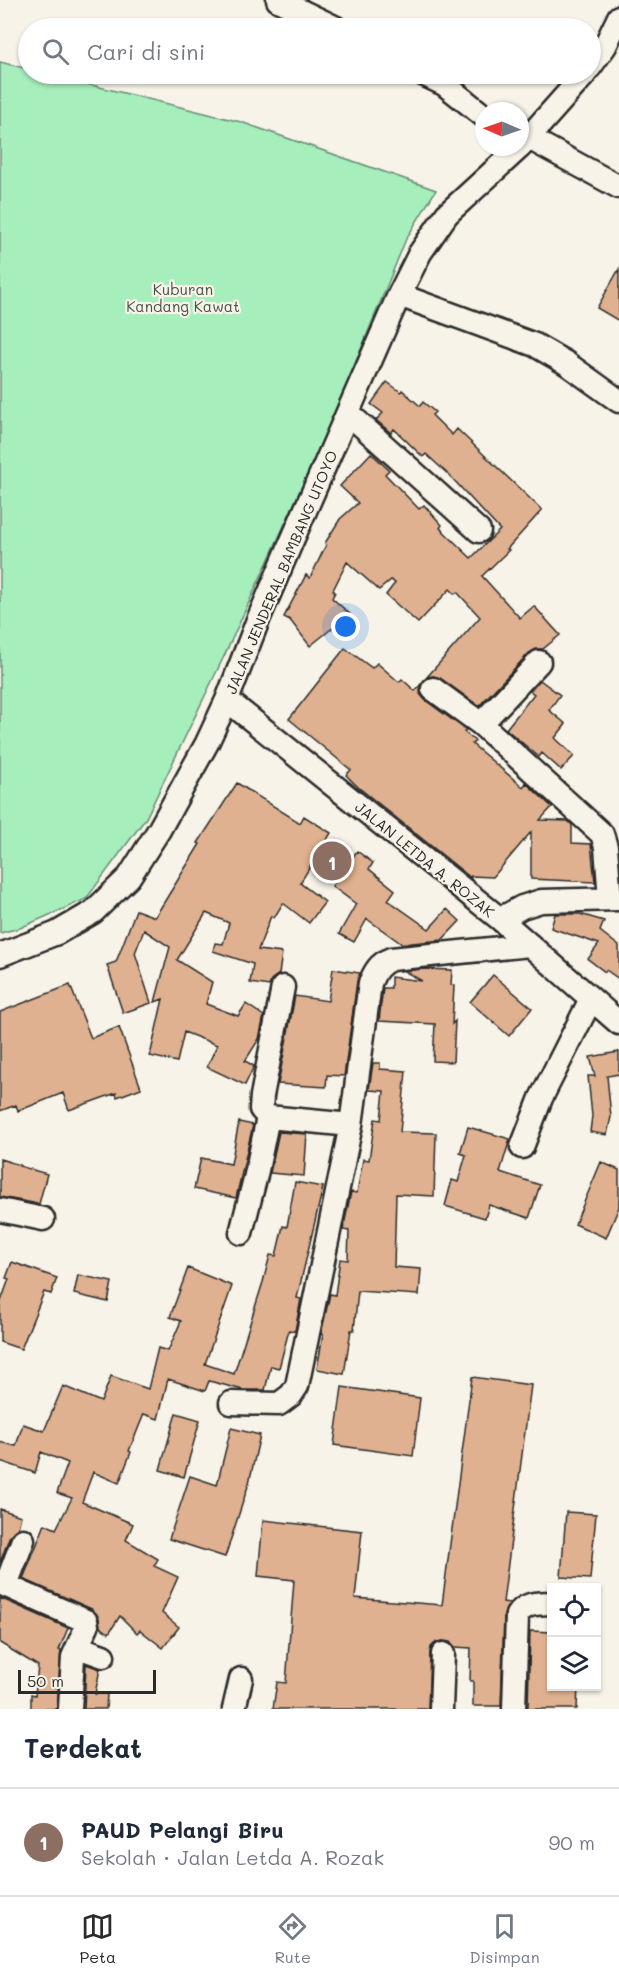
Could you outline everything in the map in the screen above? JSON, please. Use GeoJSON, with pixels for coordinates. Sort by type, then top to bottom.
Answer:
{"type":"FeatureCollection","features":[{"type":"Feature","properties":{"kind":"street"},"geometry":{"type":"LineString","coordinates":[[278,0],[315,18]]}},
{"type":"Feature","properties":{"kind":"street"},"geometry":{"type":"LineString","coordinates":[[601,52],[619,17]]}},
{"type":"Feature","properties":{"kind":"street"},"geometry":{"type":"LineString","coordinates":[[444,84],[475,109]]}},
{"type":"Feature","properties":{"kind":"street","name":"JALAN JENDERAL BAMBANG UTOYO"},"geometry":{"type":"LineString","coordinates":[[529,134],[576,84]]}},
{"type":"Feature","properties":{"kind":"street"},"geometry":{"type":"LineString","coordinates":[[529,150],[619,187]]}},
{"type":"Feature","properties":{"kind":"street","name":"JALAN JENDERAL BAMBANG UTOYO"},"geometry":{"type":"LineString","coordinates":[[0,955],[57,933],[93,912],[129,877],[164,822],[207,743],[227,700],[258,620],[399,295],[420,253],[447,214],[508,156]]}},
{"type":"Feature","properties":{"kind":"street"},"geometry":{"type":"LineString","coordinates":[[399,295],[535,345],[566,363],[619,401]]}},
{"type":"Feature","properties":{"kind":"street"},"geometry":{"type":"LineString","coordinates":[[349,414],[479,531]]}},
{"type":"Feature","properties":{"kind":"street"},"geometry":{"type":"LineString","coordinates":[[480,724],[539,663]]}},
{"type":"Feature","properties":{"kind":"street"},"geometry":{"type":"LineString","coordinates":[[433,689],[480,724],[602,834],[606,847],[614,899],[541,901],[522,907],[500,919]]}},
{"type":"Feature","properties":{"kind":"street","name":"JALAN LETDA A. ROZAK"},"geometry":{"type":"LineString","coordinates":[[227,700],[500,919],[619,1023]]}},
{"type":"Feature","properties":{"kind":"street"},"geometry":{"type":"LineString","coordinates":[[231,1403],[279,1404],[291,1395],[297,1386],[351,1125],[370,983],[374,973],[381,963],[406,957],[530,945]]}},
{"type":"Feature","properties":{"kind":"street"},"geometry":{"type":"LineString","coordinates":[[284,987],[261,1109],[268,1117],[351,1125]]}},
{"type":"Feature","properties":{"kind":"street"},"geometry":{"type":"LineString","coordinates":[[522,1147],[541,1098],[591,999]]}},
{"type":"Feature","properties":{"kind":"street"},"geometry":{"type":"LineString","coordinates":[[241,1233],[268,1117]]}},
{"type":"Feature","properties":{"kind":"street"},"geometry":{"type":"LineString","coordinates":[[0,1210],[43,1220]]}},
{"type":"Feature","properties":{"kind":"street"},"geometry":{"type":"LineString","coordinates":[[22,1540],[3,1584],[85,1620],[87,1626],[73,1657],[70,1709]]}},
{"type":"Feature","properties":{"kind":"street"},"geometry":{"type":"LineString","coordinates":[[514,1709],[517,1615],[529,1604],[547,1603]]}},
{"type":"Feature","properties":{"kind":"street"},"geometry":{"type":"LineString","coordinates":[[78,1647],[103,1656]]}},
{"type":"Feature","properties":{"kind":"street"},"geometry":{"type":"LineString","coordinates":[[441,1709],[443,1654]]}},
{"type":"Feature","properties":{"kind":"street"},"geometry":{"type":"LineString","coordinates":[[234,1709],[241,1679]]}},
{"type":"Feature","properties":{"kind":"shaded area"},"geometry":{"type":"Polygon","coordinates":[[[335,836],[352,847],[328,885],[311,874],[335,836]]]}},
{"type":"Feature","properties":{"kind":"green space","name":"Kuburan Kandang Kawat"},"geometry":{"type":"Polygon","coordinates":[[[0,62],[18,66],[18,84],[87,84],[241,122],[436,190],[406,239],[328,430],[227,650],[146,818],[86,899],[20,928],[0,933],[0,62]]]}},
{"type":"Feature","properties":{"kind":"building"},"geometry":{"type":"Polygon","coordinates":[[[619,269],[619,321],[597,308],[619,269]]]}},
{"type":"Feature","properties":{"kind":"building"},"geometry":{"type":"Polygon","coordinates":[[[387,382],[401,392],[402,390],[420,406],[423,402],[435,412],[432,415],[452,435],[457,429],[542,510],[507,549],[509,550],[482,576],[520,618],[534,606],[560,635],[543,649],[536,649],[529,653],[479,706],[440,678],[427,677],[480,617],[457,592],[455,594],[450,589],[418,623],[386,595],[395,583],[391,580],[379,590],[347,562],[333,590],[335,592],[332,598],[350,614],[310,646],[290,620],[284,617],[306,575],[310,578],[325,543],[340,519],[358,503],[340,486],[371,453],[389,470],[385,474],[419,509],[424,505],[442,525],[440,528],[471,558],[500,530],[451,477],[426,454],[423,457],[394,429],[391,433],[376,420],[383,413],[371,404],[387,382]]]}},
{"type":"Feature","properties":{"kind":"building"},"geometry":{"type":"Polygon","coordinates":[[[345,648],[372,668],[377,663],[399,682],[402,679],[415,691],[421,684],[420,694],[425,700],[466,730],[464,732],[475,741],[472,744],[523,787],[526,783],[552,807],[540,820],[568,821],[572,825],[572,843],[591,844],[595,882],[531,879],[531,832],[493,877],[471,876],[471,878],[358,787],[346,775],[351,770],[289,719],[345,648]]]}},
{"type":"Feature","properties":{"kind":"building"},"geometry":{"type":"Polygon","coordinates":[[[540,680],[560,695],[549,710],[566,724],[555,738],[574,756],[561,770],[542,753],[539,757],[506,729],[534,694],[530,691],[540,680]]]}},
{"type":"Feature","properties":{"kind":"building"},"geometry":{"type":"Polygon","coordinates":[[[237,783],[300,823],[304,816],[331,833],[300,883],[325,902],[309,923],[283,903],[274,918],[271,916],[258,950],[282,953],[279,974],[272,979],[269,986],[250,983],[253,964],[213,951],[215,943],[223,944],[229,923],[206,913],[177,960],[212,982],[206,1004],[238,1016],[246,1004],[264,1016],[259,1039],[245,1061],[254,1066],[245,1085],[207,1067],[217,1045],[184,1032],[177,1062],[150,1056],[163,999],[155,1002],[170,947],[144,930],[135,953],[151,1003],[123,1013],[107,965],[116,962],[136,910],[155,917],[200,844],[198,843],[237,783]]]}},
{"type":"Feature","properties":{"kind":"building"},"geometry":{"type":"Polygon","coordinates":[[[357,851],[373,863],[369,869],[395,890],[388,900],[429,929],[447,909],[460,921],[442,940],[402,944],[367,919],[354,942],[339,934],[356,904],[332,886],[357,851]]]}},
{"type":"Feature","properties":{"kind":"building"},"geometry":{"type":"Polygon","coordinates":[[[555,914],[580,914],[604,921],[600,931],[619,946],[619,979],[588,959],[599,944],[551,928],[555,914]]]}},
{"type":"Feature","properties":{"kind":"building"},"geometry":{"type":"Polygon","coordinates":[[[333,969],[360,973],[344,1076],[327,1075],[326,1087],[278,1084],[295,996],[328,1001],[333,969]]]}},
{"type":"Feature","properties":{"kind":"building"},"geometry":{"type":"Polygon","coordinates":[[[452,970],[451,985],[454,986],[452,1024],[455,1021],[453,1062],[433,1061],[435,1024],[379,1021],[383,988],[391,988],[391,977],[422,981],[404,971],[452,970]]]}},
{"type":"Feature","properties":{"kind":"building"},"geometry":{"type":"Polygon","coordinates":[[[493,975],[532,1008],[509,1036],[470,1002],[493,975]]]}},
{"type":"Feature","properties":{"kind":"building"},"geometry":{"type":"Polygon","coordinates":[[[70,985],[91,1038],[119,1027],[141,1088],[117,1097],[116,1093],[69,1110],[63,1093],[18,1111],[16,1105],[0,1111],[0,1012],[70,985]]]}},
{"type":"Feature","properties":{"kind":"building"},"geometry":{"type":"Polygon","coordinates":[[[619,1052],[619,1074],[607,1076],[611,1117],[607,1135],[590,1132],[592,1116],[588,1076],[595,1076],[590,1057],[619,1052]]]}},
{"type":"Feature","properties":{"kind":"building"},"geometry":{"type":"Polygon","coordinates":[[[373,1063],[380,1063],[380,1069],[406,1071],[400,1132],[436,1133],[434,1196],[396,1194],[394,1267],[421,1269],[419,1295],[358,1291],[354,1330],[351,1330],[344,1374],[317,1369],[323,1335],[321,1334],[330,1294],[335,1295],[340,1259],[348,1260],[349,1231],[343,1230],[351,1192],[357,1193],[363,1159],[369,1160],[375,1119],[381,1120],[384,1091],[369,1090],[373,1063]]]}},
{"type":"Feature","properties":{"kind":"building"},"geometry":{"type":"Polygon","coordinates":[[[239,1122],[253,1125],[236,1198],[194,1189],[201,1158],[231,1164],[239,1122]]]}},
{"type":"Feature","properties":{"kind":"building"},"geometry":{"type":"Polygon","coordinates":[[[468,1127],[510,1139],[500,1172],[540,1185],[529,1218],[489,1205],[485,1218],[445,1206],[452,1180],[458,1182],[466,1155],[460,1153],[468,1127]]]}},
{"type":"Feature","properties":{"kind":"building"},"geometry":{"type":"Polygon","coordinates":[[[279,1132],[307,1134],[304,1176],[270,1173],[279,1132]]]}},
{"type":"Feature","properties":{"kind":"building"},"geometry":{"type":"Polygon","coordinates":[[[0,1159],[47,1174],[39,1204],[0,1197],[0,1159]]]}},
{"type":"Feature","properties":{"kind":"building"},"geometry":{"type":"Polygon","coordinates":[[[601,1162],[619,1170],[619,1207],[606,1238],[575,1224],[601,1162]]]}},
{"type":"Feature","properties":{"kind":"building"},"geometry":{"type":"Polygon","coordinates":[[[295,1182],[323,1187],[297,1298],[301,1299],[295,1331],[289,1330],[279,1368],[271,1366],[265,1390],[243,1390],[209,1381],[205,1391],[168,1379],[158,1419],[144,1414],[119,1483],[93,1472],[82,1502],[133,1524],[126,1540],[158,1559],[154,1566],[178,1577],[162,1613],[179,1627],[163,1648],[140,1630],[137,1633],[120,1616],[109,1633],[100,1627],[99,1618],[92,1609],[23,1579],[45,1524],[56,1529],[72,1498],[57,1493],[68,1463],[41,1452],[35,1473],[0,1461],[0,1442],[16,1446],[23,1424],[44,1431],[63,1386],[101,1402],[111,1376],[148,1389],[158,1348],[168,1351],[181,1321],[170,1317],[188,1268],[232,1286],[205,1364],[234,1374],[270,1255],[276,1256],[283,1226],[287,1227],[295,1182]]]}},
{"type":"Feature","properties":{"kind":"building"},"geometry":{"type":"Polygon","coordinates":[[[12,1262],[57,1278],[51,1294],[44,1292],[21,1349],[0,1342],[0,1304],[12,1262]]]}},
{"type":"Feature","properties":{"kind":"building"},"geometry":{"type":"Polygon","coordinates":[[[78,1275],[112,1282],[108,1302],[74,1294],[78,1275]]]}},
{"type":"Feature","properties":{"kind":"building"},"geometry":{"type":"Polygon","coordinates":[[[472,1377],[531,1385],[503,1602],[510,1603],[504,1615],[501,1706],[473,1706],[473,1681],[470,1681],[471,1648],[454,1647],[450,1642],[443,1641],[436,1642],[431,1647],[428,1709],[273,1709],[277,1682],[286,1683],[294,1580],[258,1576],[263,1520],[362,1531],[355,1598],[442,1605],[472,1377]]]}},
{"type":"Feature","properties":{"kind":"building"},"geometry":{"type":"Polygon","coordinates":[[[342,1387],[420,1398],[413,1456],[334,1445],[342,1387]]]}},
{"type":"Feature","properties":{"kind":"building"},"geometry":{"type":"Polygon","coordinates":[[[176,1413],[200,1420],[184,1477],[160,1470],[176,1413]]]}},
{"type":"Feature","properties":{"kind":"building"},"geometry":{"type":"Polygon","coordinates":[[[231,1428],[260,1435],[249,1483],[225,1557],[169,1539],[190,1476],[217,1485],[231,1428]]]}},
{"type":"Feature","properties":{"kind":"building"},"geometry":{"type":"Polygon","coordinates":[[[0,1509],[21,1516],[18,1528],[10,1535],[0,1563],[0,1509]]]}},
{"type":"Feature","properties":{"kind":"building"},"geometry":{"type":"Polygon","coordinates":[[[566,1512],[596,1514],[590,1579],[561,1577],[566,1512]]]}},
{"type":"Feature","properties":{"kind":"building"},"geometry":{"type":"Polygon","coordinates":[[[0,1598],[68,1628],[59,1650],[61,1650],[57,1709],[31,1709],[31,1694],[35,1695],[38,1666],[0,1643],[0,1598]]]}},
{"type":"Feature","properties":{"kind":"building"},"geometry":{"type":"Polygon","coordinates":[[[530,1631],[547,1632],[547,1691],[578,1691],[577,1709],[528,1709],[530,1631]]]}},
{"type":"Feature","properties":{"kind":"building"},"geometry":{"type":"Polygon","coordinates":[[[86,1664],[100,1669],[95,1694],[107,1694],[106,1709],[84,1709],[86,1664]]]}},
{"type":"Feature","properties":{"kind":"place","name":"PAUD Pelangi Biru"},"geometry":{"type":"Point","coordinates":[332,861]}}]}
